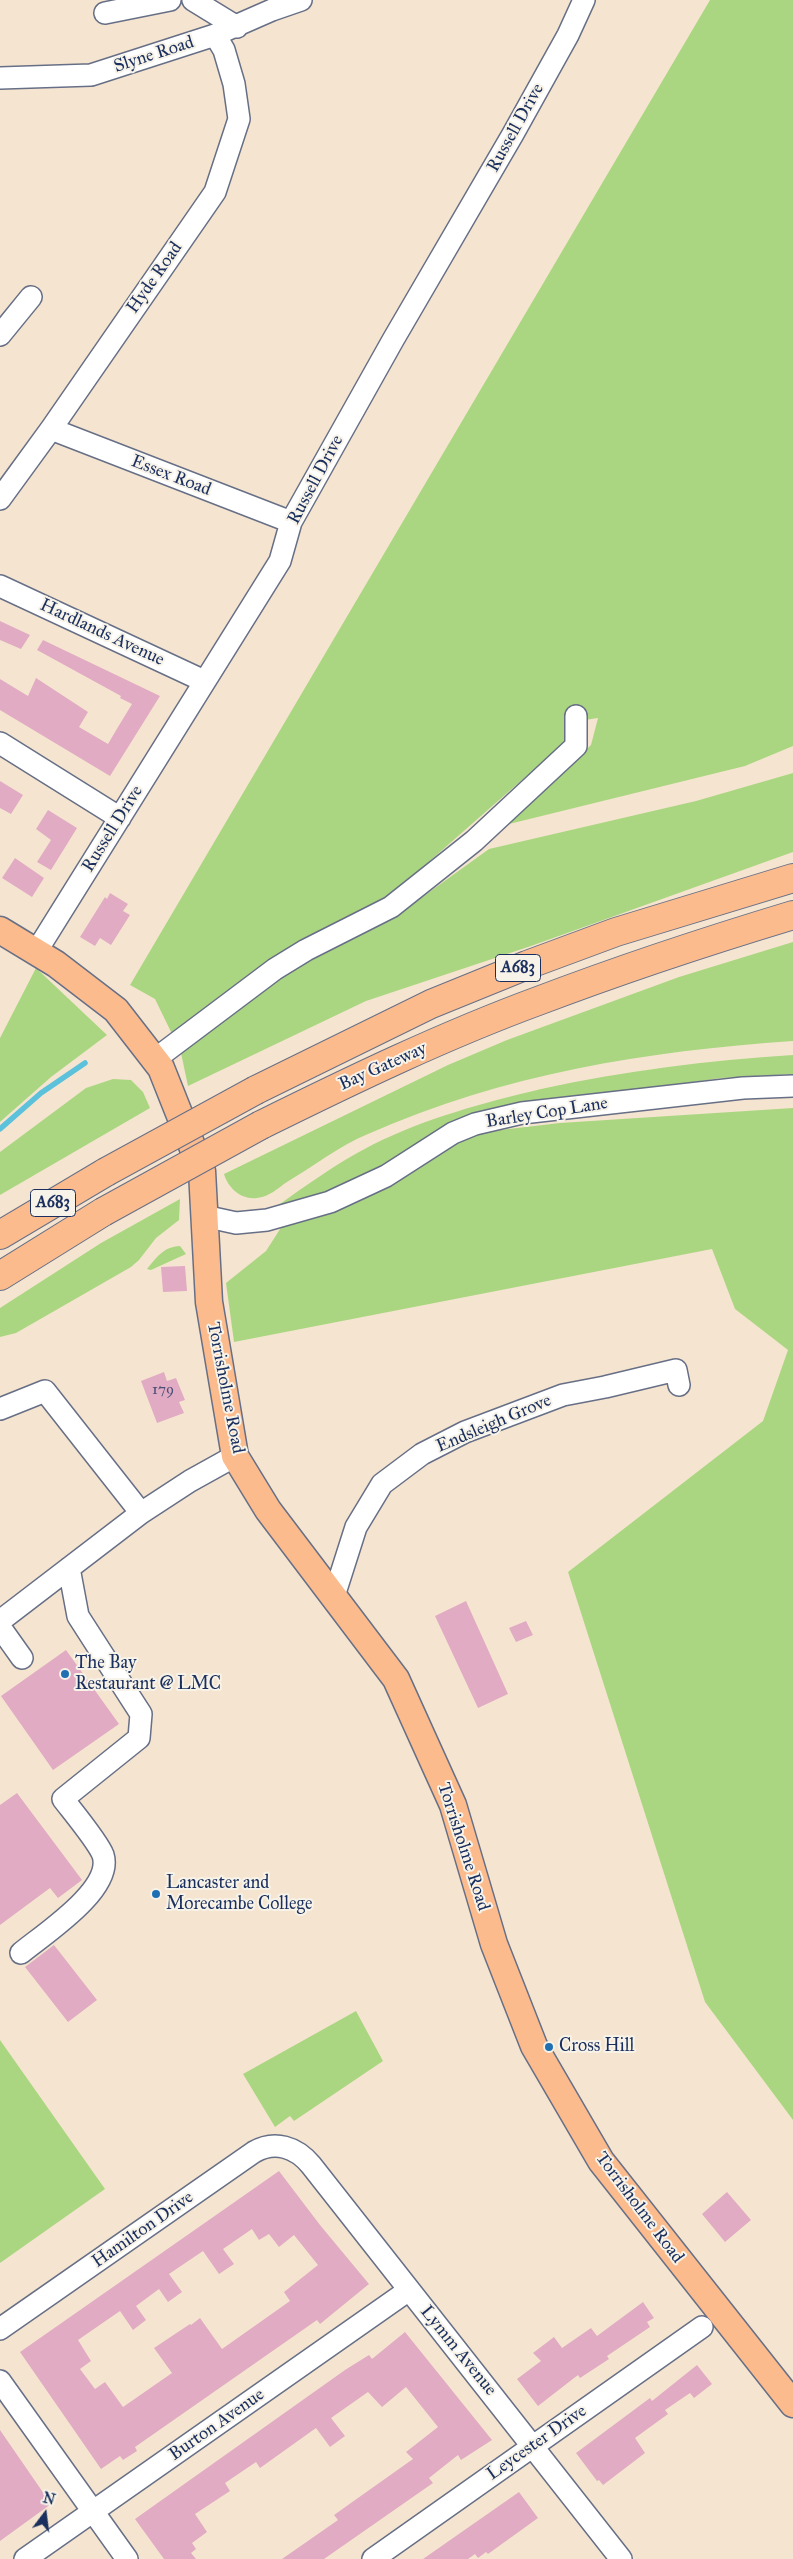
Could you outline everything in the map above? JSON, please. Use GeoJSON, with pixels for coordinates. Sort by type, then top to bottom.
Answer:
{"type":"FeatureCollection","features":[{"type":"Feature","properties":{"kind":"highway","name":"Bay Gateway"},"geometry":{"type":"LineString","coordinates":[[0,1235],[106,1172],[256,1090],[431,1004],[527,965],[616,932],[791,878]]}},
{"type":"Feature","properties":{"kind":"highway","name":"Bay Gateway"},"geometry":{"type":"LineString","coordinates":[[0,1276],[103,1212],[261,1125],[350,1081],[536,1001],[641,964],[793,916]]}},
{"type":"Feature","properties":{"kind":"main road","name":"Torrisholme Road"},"geometry":{"type":"LineString","coordinates":[[0,930],[56,964],[116,1010],[161,1068],[202,1171],[209,1302],[235,1456],[268,1510],[396,1679],[453,1805],[494,1944],[536,2050],[601,2161],[793,2404]]}},
{"type":"Feature","properties":{"kind":"street"},"geometry":{"type":"LineString","coordinates":[[105,13],[170,0]]}},
{"type":"Feature","properties":{"kind":"street"},"geometry":{"type":"LineString","coordinates":[[194,0],[237,26]]}},
{"type":"Feature","properties":{"kind":"street","name":"Slyne Road"},"geometry":{"type":"LineString","coordinates":[[0,78],[91,75],[214,35],[272,10],[301,0]]}},
{"type":"Feature","properties":{"kind":"street","name":"Russell Drive"},"geometry":{"type":"LineString","coordinates":[[36,952],[280,561],[291,522],[393,340],[513,134],[568,35],[584,0]]}},
{"type":"Feature","properties":{"kind":"street","name":"Hyde Road"},"geometry":{"type":"LineString","coordinates":[[0,499],[51,429],[215,192],[239,119],[234,84],[224,50],[214,35]]}},
{"type":"Feature","properties":{"kind":"street"},"geometry":{"type":"LineString","coordinates":[[0,335],[31,297]]}},
{"type":"Feature","properties":{"kind":"street","name":"Essex Road"},"geometry":{"type":"LineString","coordinates":[[51,429],[291,522]]}},
{"type":"Feature","properties":{"kind":"street","name":"Hardlands Avenue"},"geometry":{"type":"LineString","coordinates":[[0,586],[204,681]]}},
{"type":"Feature","properties":{"kind":"street"},"geometry":{"type":"LineString","coordinates":[[154,1060],[275,969],[306,950],[391,907],[474,841],[576,746],[576,716]]}},
{"type":"Feature","properties":{"kind":"street"},"geometry":{"type":"LineString","coordinates":[[0,743],[120,818]]}},
{"type":"Feature","properties":{"kind":"street","name":"Barley Cop Lane"},"geometry":{"type":"LineString","coordinates":[[204,1208],[236,1223],[267,1220],[330,1202],[386,1176],[454,1133],[497,1118],[531,1112],[733,1089],[793,1086]]}},
{"type":"Feature","properties":{"kind":"street","name":"Endsleigh Grove"},"geometry":{"type":"LineString","coordinates":[[334,1596],[356,1527],[382,1484],[422,1454],[465,1432],[563,1395],[676,1370]]}},
{"type":"Feature","properties":{"kind":"street"},"geometry":{"type":"LineString","coordinates":[[0,1409],[45,1391],[141,1514]]}},
{"type":"Feature","properties":{"kind":"street"},"geometry":{"type":"LineString","coordinates":[[0,1620],[141,1514],[190,1481],[235,1456]]}},
{"type":"Feature","properties":{"kind":"street"},"geometry":{"type":"LineString","coordinates":[[21,1952],[82,1903],[97,1886],[104,1868],[103,1854],[63,1799],[139,1738],[141,1714],[78,1616],[69,1568]]}},
{"type":"Feature","properties":{"kind":"street"},"geometry":{"type":"LineString","coordinates":[[0,1627],[22,1658]]}},
{"type":"Feature","properties":{"kind":"street","name":"Hamilton Drive"},"geometry":{"type":"LineString","coordinates":[[0,2330],[254,2152],[271,2145],[290,2149]]}},
{"type":"Feature","properties":{"kind":"street","name":"Lymm Avenue"},"geometry":{"type":"LineString","coordinates":[[290,2149],[298,2152],[311,2164],[620,2559]]}},
{"type":"Feature","properties":{"kind":"street","name":"Burton Avenue"},"geometry":{"type":"LineString","coordinates":[[25,2559],[409,2290]]}},
{"type":"Feature","properties":{"kind":"street","name":"Leycester Drive"},"geometry":{"type":"LineString","coordinates":[[373,2559],[702,2326]]}},
{"type":"Feature","properties":{"kind":"street"},"geometry":{"type":"LineString","coordinates":[[0,2381],[127,2559]]}},
{"type":"Feature","properties":{"kind":"green space"},"geometry":{"type":"Polygon","coordinates":[[[710,0],[793,0],[793,746],[745,766],[505,825],[591,745],[598,718],[565,723],[564,743],[383,902],[173,1036],[155,999],[130,985],[710,0]]]}},
{"type":"Feature","properties":{"kind":"green space"},"geometry":{"type":"Polygon","coordinates":[[[793,773],[793,852],[531,946],[366,1001],[188,1086],[181,1053],[291,971],[396,916],[489,849],[696,801],[793,773]]]}},
{"type":"Feature","properties":{"kind":"green space"},"geometry":{"type":"Polygon","coordinates":[[[793,942],[793,1041],[738,1045],[630,1059],[523,1081],[471,1096],[419,1113],[357,1139],[327,1156],[273,1192],[261,1197],[251,1198],[241,1195],[232,1188],[226,1179],[224,1174],[448,1065],[507,1040],[679,977],[793,942]]]}},
{"type":"Feature","properties":{"kind":"green space"},"geometry":{"type":"Polygon","coordinates":[[[36,968],[107,1035],[51,1077],[0,1122],[0,1038],[36,968]]]}},
{"type":"Feature","properties":{"kind":"green space"},"geometry":{"type":"Polygon","coordinates":[[[793,1055],[793,1074],[721,1078],[478,1113],[445,1125],[378,1169],[312,1199],[273,1209],[309,1183],[372,1145],[434,1119],[476,1106],[541,1089],[635,1072],[698,1063],[793,1055]]]}},
{"type":"Feature","properties":{"kind":"green space"},"geometry":{"type":"Polygon","coordinates":[[[113,1079],[131,1080],[143,1092],[150,1108],[0,1195],[0,1152],[86,1088],[113,1079]]]}},
{"type":"Feature","properties":{"kind":"green space"},"geometry":{"type":"Polygon","coordinates":[[[793,1108],[793,2120],[705,2002],[568,1572],[763,1421],[788,1350],[735,1309],[712,1249],[234,1342],[226,1283],[266,1251],[282,1226],[434,1156],[474,1133],[560,1123],[793,1108]]]}},
{"type":"Feature","properties":{"kind":"green space"},"geometry":{"type":"Polygon","coordinates":[[[180,1199],[179,1220],[156,1238],[131,1267],[16,1333],[0,1337],[0,1308],[101,1243],[180,1199]]]}},
{"type":"Feature","properties":{"kind":"green space"},"geometry":{"type":"Polygon","coordinates":[[[180,1246],[186,1254],[151,1270],[147,1269],[157,1257],[169,1248],[180,1246]]]}},
{"type":"Feature","properties":{"kind":"green space"},"geometry":{"type":"Polygon","coordinates":[[[356,2011],[383,2061],[294,2121],[290,2116],[275,2127],[243,2074],[356,2011]]]}},
{"type":"Feature","properties":{"kind":"green space"},"geometry":{"type":"Polygon","coordinates":[[[0,2040],[105,2189],[0,2263],[0,2040]]]}},
{"type":"Feature","properties":{"kind":"building"},"geometry":{"type":"Polygon","coordinates":[[[0,621],[30,635],[21,649],[0,640],[0,621]]]}},
{"type":"Feature","properties":{"kind":"building"},"geometry":{"type":"Polygon","coordinates":[[[43,640],[160,696],[110,776],[0,710],[0,679],[28,696],[36,678],[88,712],[79,727],[108,744],[132,704],[120,698],[121,696],[37,650],[43,640]]]}},
{"type":"Feature","properties":{"kind":"building"},"geometry":{"type":"Polygon","coordinates":[[[0,781],[23,795],[11,814],[0,808],[0,781]]]}},
{"type":"Feature","properties":{"kind":"building"},"geometry":{"type":"Polygon","coordinates":[[[48,810],[77,828],[51,870],[37,862],[51,840],[36,829],[48,810]]]}},
{"type":"Feature","properties":{"kind":"building"},"geometry":{"type":"Polygon","coordinates":[[[15,858],[44,878],[32,897],[2,878],[15,858]]]}},
{"type":"Feature","properties":{"kind":"building"},"geometry":{"type":"Polygon","coordinates":[[[110,893],[128,904],[123,911],[130,915],[111,945],[100,938],[95,946],[80,937],[105,897],[107,899],[110,893]]]}},
{"type":"Feature","properties":{"kind":"building"},"geometry":{"type":"Polygon","coordinates":[[[185,1266],[187,1291],[163,1292],[161,1267],[185,1266]]]}},
{"type":"Feature","properties":{"kind":"building"},"geometry":{"type":"Polygon","coordinates":[[[164,1372],[167,1381],[176,1378],[185,1400],[179,1402],[184,1413],[157,1423],[141,1381],[164,1372]]]}},
{"type":"Feature","properties":{"kind":"building"},"geometry":{"type":"Polygon","coordinates":[[[466,1601],[508,1694],[478,1708],[435,1616],[466,1601]]]}},
{"type":"Feature","properties":{"kind":"building"},"geometry":{"type":"Polygon","coordinates":[[[526,1621],[533,1635],[516,1642],[509,1628],[526,1621]]]}},
{"type":"Feature","properties":{"kind":"building"},"geometry":{"type":"Polygon","coordinates":[[[66,1650],[119,1724],[53,1770],[1,1696],[66,1650]]]}},
{"type":"Feature","properties":{"kind":"building"},"geometry":{"type":"Polygon","coordinates":[[[17,1793],[82,1880],[58,1898],[50,1888],[0,1925],[0,1805],[17,1793]]]}},
{"type":"Feature","properties":{"kind":"building"},"geometry":{"type":"Polygon","coordinates":[[[54,1945],[97,2000],[68,2022],[25,1967],[54,1945]]]}},
{"type":"Feature","properties":{"kind":"building"},"geometry":{"type":"Polygon","coordinates":[[[279,2171],[320,2225],[369,2284],[320,2324],[317,2320],[135,2447],[137,2451],[123,2460],[120,2456],[101,2469],[20,2352],[279,2171]],[[252,2229],[223,2249],[234,2264],[219,2274],[203,2251],[169,2274],[182,2292],[168,2302],[159,2289],[136,2306],[146,2320],[133,2330],[120,2311],[78,2340],[91,2361],[80,2369],[95,2389],[105,2382],[123,2407],[172,2373],[154,2348],[190,2324],[200,2318],[222,2349],[290,2301],[284,2292],[318,2265],[294,2235],[279,2247],[269,2234],[259,2240],[252,2229]]]}},
{"type":"Feature","properties":{"kind":"building"},"geometry":{"type":"Polygon","coordinates":[[[727,2192],[751,2220],[725,2242],[702,2214],[727,2192]]]}},
{"type":"Feature","properties":{"kind":"building"},"geometry":{"type":"Polygon","coordinates":[[[643,2302],[654,2318],[647,2322],[650,2327],[607,2356],[609,2359],[580,2378],[578,2375],[538,2406],[517,2379],[541,2361],[533,2353],[554,2337],[562,2348],[591,2328],[597,2336],[643,2302]]]}},
{"type":"Feature","properties":{"kind":"building"},"geometry":{"type":"Polygon","coordinates":[[[405,2332],[492,2440],[461,2460],[458,2455],[429,2478],[433,2483],[324,2559],[282,2559],[338,2520],[334,2515],[413,2459],[406,2452],[438,2427],[406,2387],[382,2407],[368,2392],[331,2418],[345,2436],[330,2447],[316,2428],[260,2468],[256,2462],[225,2483],[230,2491],[195,2514],[207,2532],[192,2543],[196,2549],[191,2553],[196,2559],[164,2559],[135,2519],[345,2370],[369,2355],[372,2359],[405,2332]]]}},
{"type":"Feature","properties":{"kind":"building"},"geometry":{"type":"Polygon","coordinates":[[[697,2365],[712,2384],[694,2398],[690,2393],[665,2410],[668,2414],[635,2438],[645,2453],[603,2485],[599,2480],[597,2481],[576,2453],[650,2398],[652,2401],[697,2365]]]}},
{"type":"Feature","properties":{"kind":"building"},"geometry":{"type":"Polygon","coordinates":[[[0,2430],[51,2504],[0,2541],[0,2430]]]}},
{"type":"Feature","properties":{"kind":"building"},"geometry":{"type":"Polygon","coordinates":[[[519,2492],[538,2518],[488,2554],[486,2552],[478,2558],[475,2554],[468,2559],[423,2559],[519,2492]]]}},
{"type":"Feature","properties":{"kind":"waterway"},"geometry":{"type":"LineString","coordinates":[[0,1129],[41,1093],[85,1063]]}},
{"type":"Feature","properties":{"kind":"place","name":"The Bay Restaurant @ LMC"},"geometry":{"type":"Point","coordinates":[65,1674]}},
{"type":"Feature","properties":{"kind":"place","name":"Lancaster and Morecambe College"},"geometry":{"type":"Point","coordinates":[156,1894]}},
{"type":"Feature","properties":{"kind":"place","name":"Cross Hill"},"geometry":{"type":"Point","coordinates":[549,2047]}}]}
